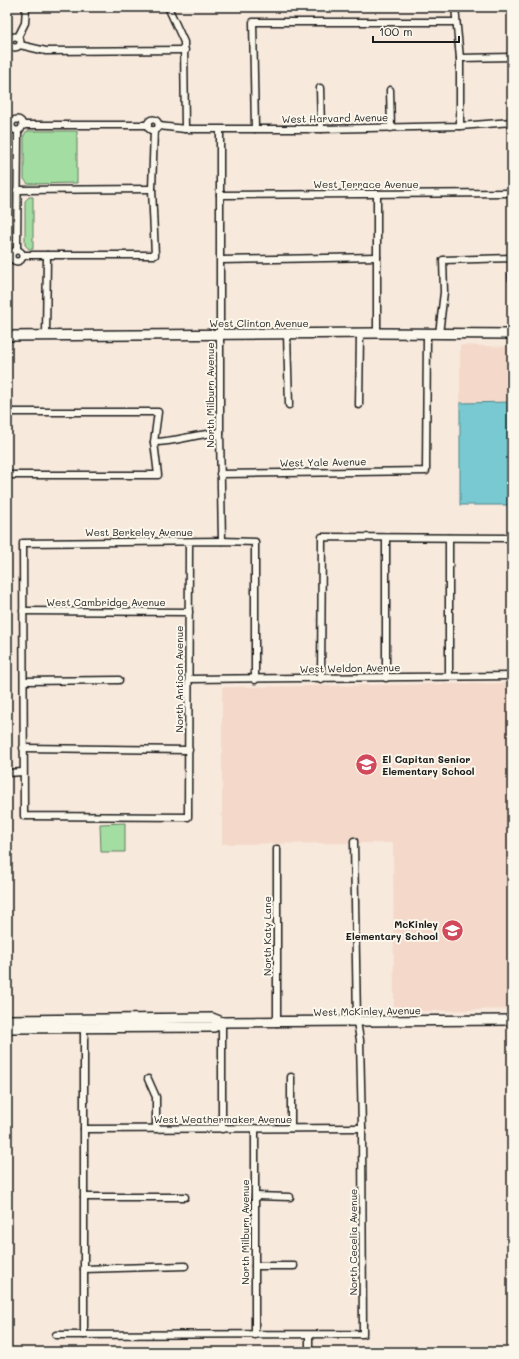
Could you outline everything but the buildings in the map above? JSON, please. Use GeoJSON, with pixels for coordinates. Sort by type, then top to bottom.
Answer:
{"type":"FeatureCollection","features":[{"type":"Feature","properties":{"kind":"main road","name":"West Clinton Avenue"},"geometry":{"type":"LineString","coordinates":[[7,336],[377,333],[427,335],[512,334]]}},
{"type":"Feature","properties":{"kind":"main road","name":"West McKinley Avenue"},"geometry":{"type":"LineString","coordinates":[[7,1020],[212,1018],[222,1022],[277,1023],[512,1020]]}},
{"type":"Feature","properties":{"kind":"main road","name":"West McKinley Avenue"},"geometry":{"type":"LineString","coordinates":[[7,1028],[214,1027],[222,1022]]}},
{"type":"Feature","properties":{"kind":"street"},"geometry":{"type":"LineString","coordinates":[[18,37],[25,23],[26,7]]}},
{"type":"Feature","properties":{"kind":"street"},"geometry":{"type":"LineString","coordinates":[[168,7],[181,34],[185,50],[185,129]]}},
{"type":"Feature","properties":{"kind":"street"},"geometry":{"type":"LineString","coordinates":[[455,7],[460,58],[460,126]]}},
{"type":"Feature","properties":{"kind":"street"},"geometry":{"type":"LineString","coordinates":[[254,129],[253,22],[456,22]]}},
{"type":"Feature","properties":{"kind":"street"},"geometry":{"type":"LineString","coordinates":[[18,37],[9,39],[10,45],[14,48],[20,45],[46,51],[185,50]]}},
{"type":"Feature","properties":{"kind":"street"},"geometry":{"type":"LineString","coordinates":[[18,37],[21,40],[20,45]]}},
{"type":"Feature","properties":{"kind":"street"},"geometry":{"type":"LineString","coordinates":[[460,58],[512,57]]}},
{"type":"Feature","properties":{"kind":"street"},"geometry":{"type":"LineString","coordinates":[[320,88],[321,129]]}},
{"type":"Feature","properties":{"kind":"street"},"geometry":{"type":"LineString","coordinates":[[390,90],[391,128]]}},
{"type":"Feature","properties":{"kind":"street"},"geometry":{"type":"LineString","coordinates":[[17,250],[23,255],[155,254],[152,189],[157,121],[154,119],[150,120],[148,125]]}},
{"type":"Feature","properties":{"kind":"street"},"geometry":{"type":"LineString","coordinates":[[18,131],[9,125],[15,120],[18,120],[23,125],[148,125]]}},
{"type":"Feature","properties":{"kind":"street","name":"West Harvard Avenue"},"geometry":{"type":"LineString","coordinates":[[156,128],[220,130],[391,128],[460,126],[512,122]]}},
{"type":"Feature","properties":{"kind":"street"},"geometry":{"type":"LineString","coordinates":[[17,250],[18,131],[21,130],[23,125]]}},
{"type":"Feature","properties":{"kind":"street"},"geometry":{"type":"LineString","coordinates":[[148,125],[149,129],[156,128]]}},
{"type":"Feature","properties":{"kind":"street","name":"North Milburn Avenue"},"geometry":{"type":"LineString","coordinates":[[220,130],[220,474],[222,541]]}},
{"type":"Feature","properties":{"kind":"street"},"geometry":{"type":"LineString","coordinates":[[17,190],[152,189]]}},
{"type":"Feature","properties":{"kind":"street","name":"West Terrace Avenue"},"geometry":{"type":"LineString","coordinates":[[220,195],[512,193]]}},
{"type":"Feature","properties":{"kind":"street"},"geometry":{"type":"LineString","coordinates":[[377,194],[377,333]]}},
{"type":"Feature","properties":{"kind":"street"},"geometry":{"type":"LineString","coordinates":[[17,250],[9,257],[17,261],[22,259],[23,255]]}},
{"type":"Feature","properties":{"kind":"street"},"geometry":{"type":"LineString","coordinates":[[46,255],[46,336]]}},
{"type":"Feature","properties":{"kind":"street"},"geometry":{"type":"LineString","coordinates":[[221,260],[377,257]]}},
{"type":"Feature","properties":{"kind":"street"},"geometry":{"type":"LineString","coordinates":[[439,334],[444,292],[443,260],[512,258],[512,279]]}},
{"type":"Feature","properties":{"kind":"street"},"geometry":{"type":"LineString","coordinates":[[287,334],[289,405]]}},
{"type":"Feature","properties":{"kind":"street"},"geometry":{"type":"LineString","coordinates":[[359,405],[360,334]]}},
{"type":"Feature","properties":{"kind":"street","name":"West Yale Avenue"},"geometry":{"type":"LineString","coordinates":[[220,474],[426,471],[427,335]]}},
{"type":"Feature","properties":{"kind":"street"},"geometry":{"type":"LineString","coordinates":[[7,412],[158,412],[154,442],[158,475],[7,475]]}},
{"type":"Feature","properties":{"kind":"street"},"geometry":{"type":"LineString","coordinates":[[154,442],[176,441],[201,434],[220,433]]}},
{"type":"Feature","properties":{"kind":"street"},"geometry":{"type":"LineString","coordinates":[[322,679],[322,537],[512,538]]}},
{"type":"Feature","properties":{"kind":"street"},"geometry":{"type":"LineString","coordinates":[[386,538],[386,678]]}},
{"type":"Feature","properties":{"kind":"street"},"geometry":{"type":"LineString","coordinates":[[449,538],[449,676]]}},
{"type":"Feature","properties":{"kind":"street","name":"North Antioch Avenue"},"geometry":{"type":"LineString","coordinates":[[23,772],[24,816],[188,817],[189,542]]}},
{"type":"Feature","properties":{"kind":"street","name":"West Berkeley Avenue"},"geometry":{"type":"LineString","coordinates":[[23,611],[24,543],[254,542],[255,680]]}},
{"type":"Feature","properties":{"kind":"street"},"geometry":{"type":"LineString","coordinates":[[7,773],[23,772],[23,611]]}},
{"type":"Feature","properties":{"kind":"street","name":"West Cambridge Avenue"},"geometry":{"type":"LineString","coordinates":[[23,611],[189,612]]}},
{"type":"Feature","properties":{"kind":"street","name":"West Weldon Avenue"},"geometry":{"type":"LineString","coordinates":[[189,680],[512,676]]}},
{"type":"Feature","properties":{"kind":"street"},"geometry":{"type":"LineString","coordinates":[[24,681],[119,680]]}},
{"type":"Feature","properties":{"kind":"street"},"geometry":{"type":"LineString","coordinates":[[23,748],[189,750]]}},
{"type":"Feature","properties":{"kind":"street","name":"North Cecelia Avenue"},"geometry":{"type":"LineString","coordinates":[[56,1335],[363,1334],[362,1128],[360,1040],[357,1022],[354,841]]}},
{"type":"Feature","properties":{"kind":"street","name":"North Katy Lane"},"geometry":{"type":"LineString","coordinates":[[277,849],[277,1023]]}},
{"type":"Feature","properties":{"kind":"street"},"geometry":{"type":"LineString","coordinates":[[222,1022],[222,1129]]}},
{"type":"Feature","properties":{"kind":"street"},"geometry":{"type":"LineString","coordinates":[[84,1028],[84,1335]]}},
{"type":"Feature","properties":{"kind":"street"},"geometry":{"type":"LineString","coordinates":[[291,1077],[291,1128]]}},
{"type":"Feature","properties":{"kind":"street"},"geometry":{"type":"LineString","coordinates":[[148,1080],[156,1097],[156,1129]]}},
{"type":"Feature","properties":{"kind":"street","name":"West Weathermaker Avenue"},"geometry":{"type":"LineString","coordinates":[[84,1129],[362,1128]]}},
{"type":"Feature","properties":{"kind":"street","name":"North Milburn Avenue"},"geometry":{"type":"LineString","coordinates":[[255,1129],[255,1335]]}},
{"type":"Feature","properties":{"kind":"street"},"geometry":{"type":"LineString","coordinates":[[84,1197],[185,1196]]}},
{"type":"Feature","properties":{"kind":"street"},"geometry":{"type":"LineString","coordinates":[[255,1196],[290,1197]]}},
{"type":"Feature","properties":{"kind":"street"},"geometry":{"type":"LineString","coordinates":[[84,1269],[185,1266]]}},
{"type":"Feature","properties":{"kind":"street"},"geometry":{"type":"LineString","coordinates":[[255,1266],[294,1266]]}},
{"type":"Feature","properties":{"kind":"street"},"geometry":{"type":"LineString","coordinates":[[309,1334],[309,1352]]}},
{"type":"Feature","properties":{"kind":"shaded area"},"geometry":{"type":"Polygon","coordinates":[[[460,345],[512,347],[512,402],[460,403],[460,345]]]}},
{"type":"Feature","properties":{"kind":"shaded area","name":"El Capitan Senior Elementary School"},"geometry":{"type":"Polygon","coordinates":[[[512,683],[512,1009],[394,1012],[393,843],[222,844],[222,687],[512,683]]]}},
{"type":"Feature","properties":{"kind":"green space"},"geometry":{"type":"Polygon","coordinates":[[[27,131],[77,131],[77,183],[28,184],[24,179],[24,135],[27,131]]]}},
{"type":"Feature","properties":{"kind":"green space"},"geometry":{"type":"Polygon","coordinates":[[[29,197],[33,197],[33,249],[29,249],[25,245],[25,201],[29,197]]]}},
{"type":"Feature","properties":{"kind":"green space"},"geometry":{"type":"Polygon","coordinates":[[[125,823],[125,852],[101,852],[100,824],[125,823]]]}},
{"type":"Feature","properties":{"kind":"water"},"geometry":{"type":"Polygon","coordinates":[[[512,402],[512,505],[460,505],[460,403],[512,402]]]}},
{"type":"Feature","properties":{"kind":"place","name":"El Capitan Senior Elementary School"},"geometry":{"type":"Point","coordinates":[367,765]}},
{"type":"Feature","properties":{"kind":"place","name":"McKinley Elementary School"},"geometry":{"type":"Point","coordinates":[453,930]}}]}
